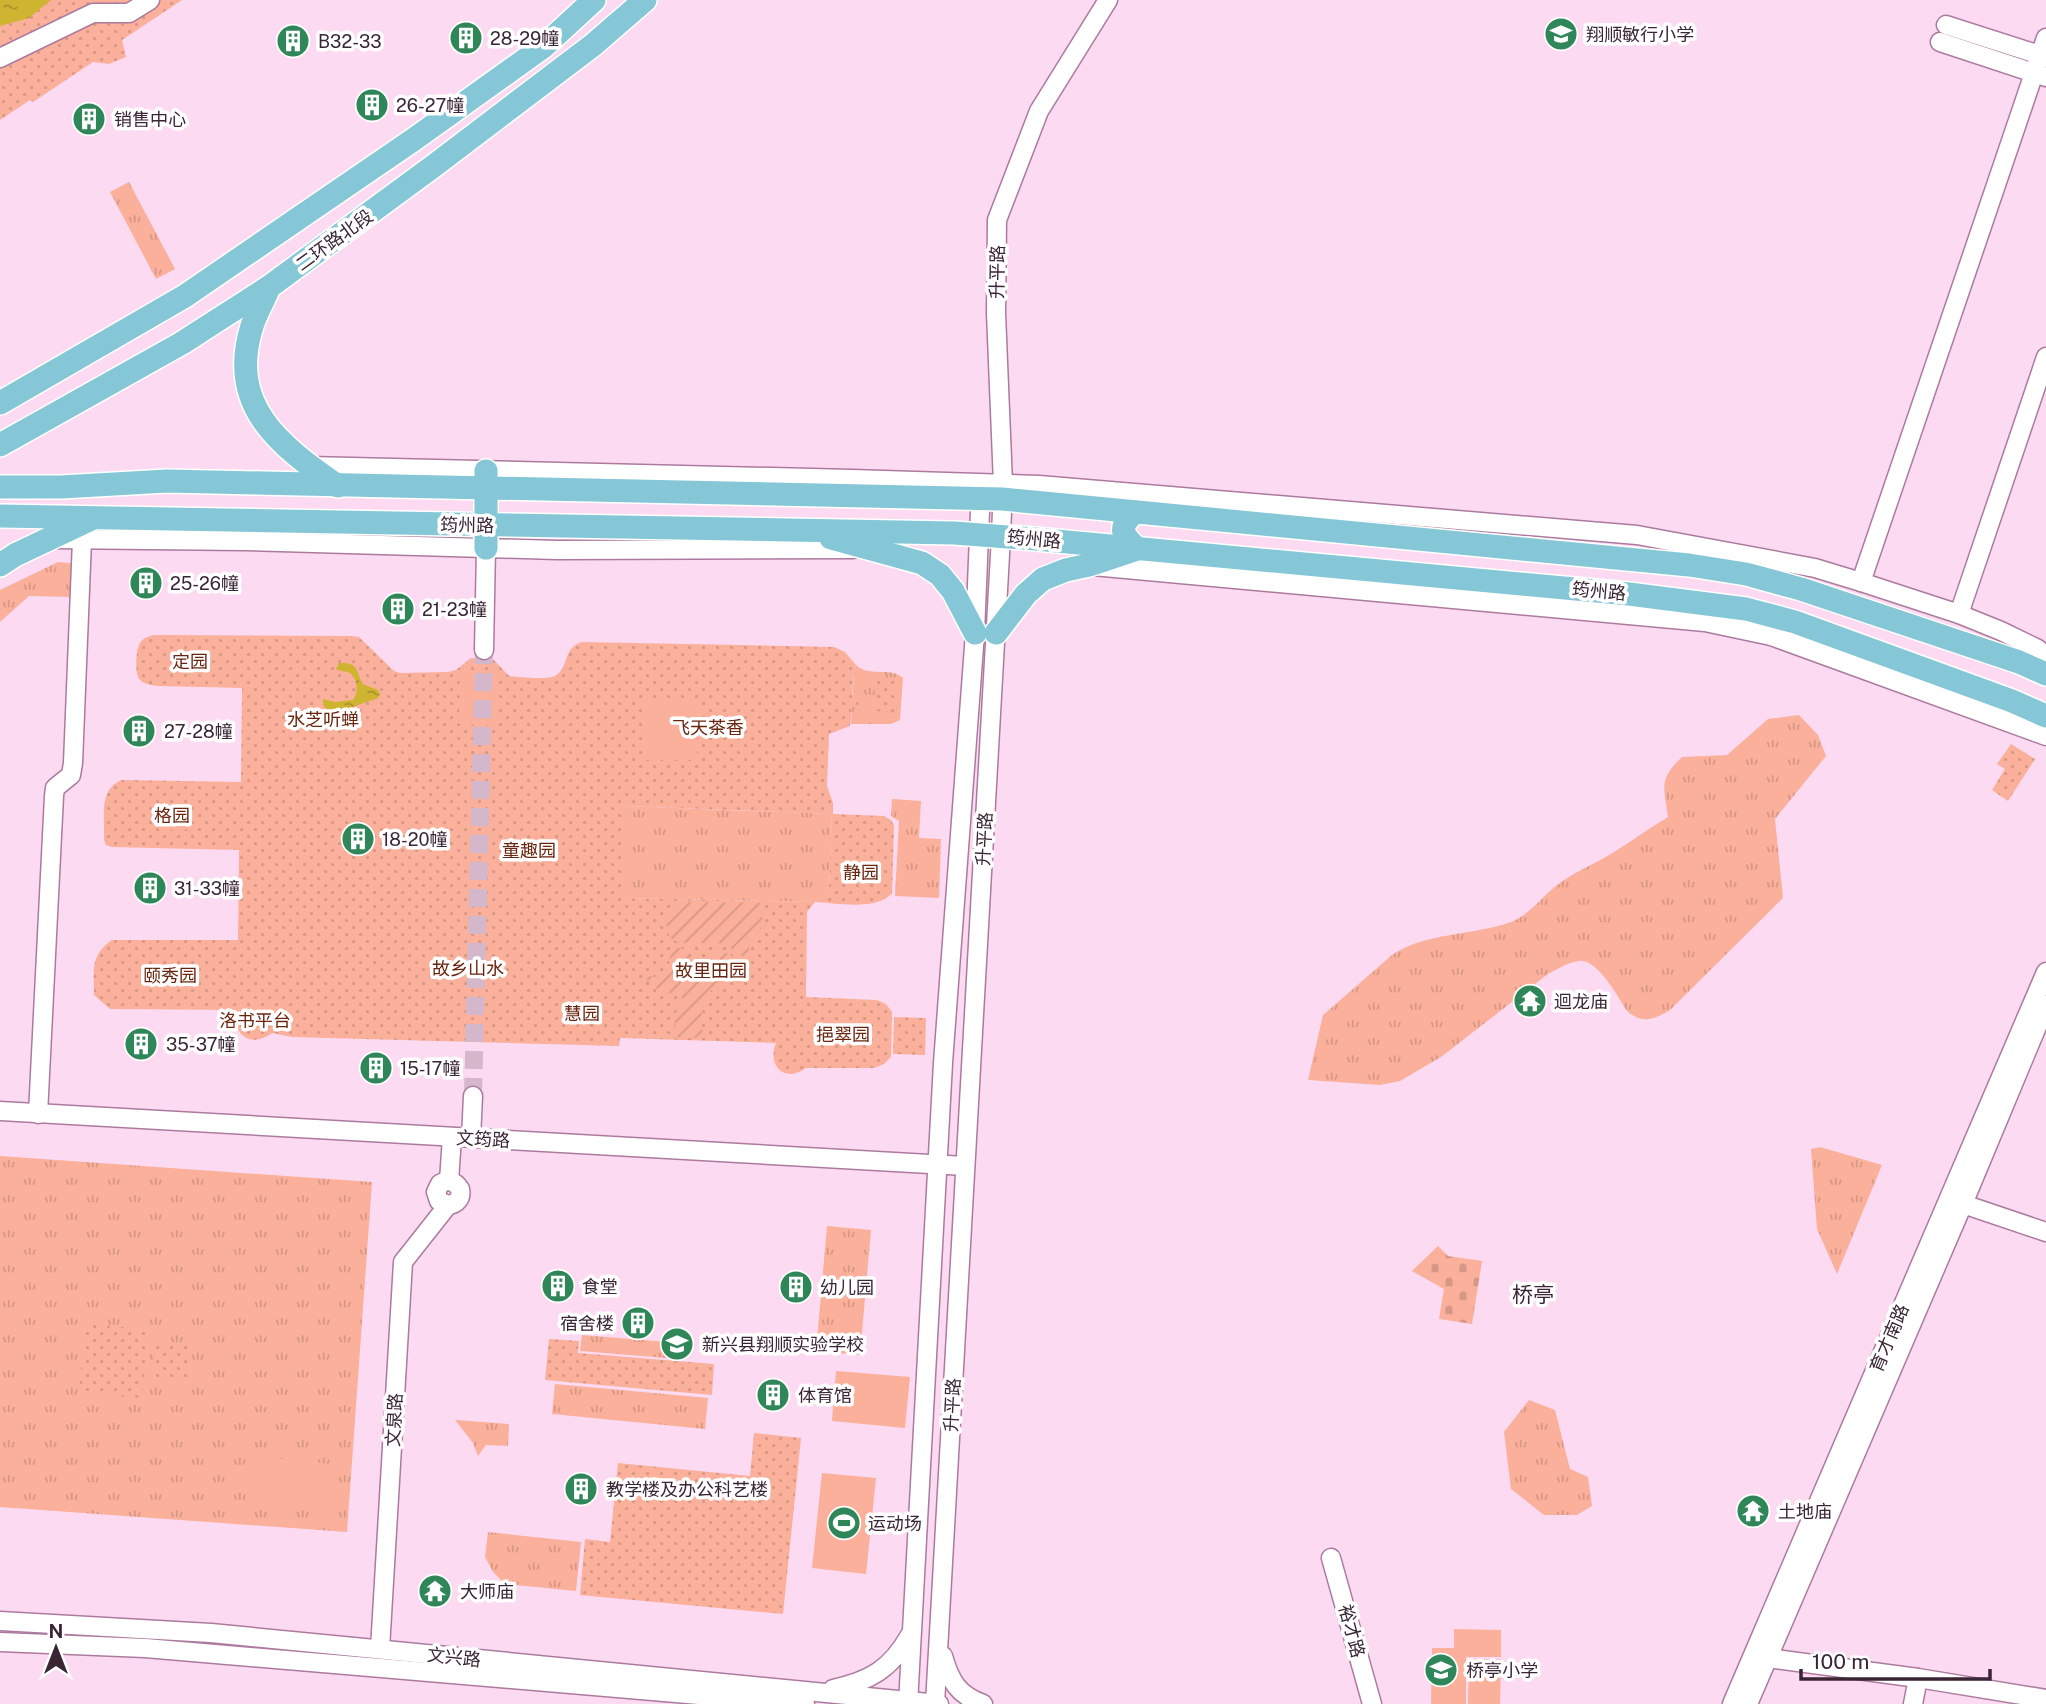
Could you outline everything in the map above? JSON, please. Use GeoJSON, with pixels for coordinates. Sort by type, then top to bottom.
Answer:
{"type":"FeatureCollection","features":[{"type":"Feature","properties":{"kind":"main road","name":"二环路北段"},"geometry":{"type":"LineString","coordinates":[[0,403],[160,311],[413,140],[543,47],[594,0]]}},
{"type":"Feature","properties":{"kind":"main road","name":"二环路北段"},"geometry":{"type":"LineString","coordinates":[[0,445],[182,342],[269,288],[593,45],[645,0]]}},
{"type":"Feature","properties":{"kind":"main road"},"geometry":{"type":"LineString","coordinates":[[413,140],[435,165]]}},
{"type":"Feature","properties":{"kind":"main road"},"geometry":{"type":"LineString","coordinates":[[269,288],[252,326],[245,359],[246,386],[255,410],[289,449],[338,486]]}},
{"type":"Feature","properties":{"kind":"main road"},"geometry":{"type":"LineString","coordinates":[[160,311],[182,342]]}},
{"type":"Feature","properties":{"kind":"main road"},"geometry":{"type":"LineString","coordinates":[[486,480],[486,537]]}},
{"type":"Feature","properties":{"kind":"main road","name":"筠州路"},"geometry":{"type":"LineString","coordinates":[[0,487],[61,487],[167,481],[338,486],[486,480],[992,491],[1135,512],[1677,564],[1746,575],[1801,589],[2019,662],[2046,674]]}},
{"type":"Feature","properties":{"kind":"main road"},"geometry":{"type":"LineString","coordinates":[[805,530],[922,563],[940,575],[986,633],[1043,579],[1137,549],[1125,537],[1123,527],[1125,521],[1135,512]]}},
{"type":"Feature","properties":{"kind":"main road","name":"筠州路"},"geometry":{"type":"LineString","coordinates":[[0,516],[486,537],[805,530],[954,533],[1629,594],[1746,609],[1796,622],[2046,716]]}},
{"type":"Feature","properties":{"kind":"main road"},"geometry":{"type":"LineString","coordinates":[[0,565],[15,555],[94,518]]}},
{"type":"Feature","properties":{"kind":"main road"},"geometry":{"type":"LineString","coordinates":[[2012,701],[2046,735]]}},
{"type":"Feature","properties":{"kind":"street"},"geometry":{"type":"LineString","coordinates":[[0,58],[93,13],[129,13],[150,0]]}},
{"type":"Feature","properties":{"kind":"street","name":"升平路"},"geometry":{"type":"LineString","coordinates":[[936,1704],[965,1166],[991,536],[997,220],[1039,111],[1108,0]]}},
{"type":"Feature","properties":{"kind":"street"},"geometry":{"type":"LineString","coordinates":[[1861,582],[2040,75],[2044,50],[1946,25]]}},
{"type":"Feature","properties":{"kind":"street"},"geometry":{"type":"LineString","coordinates":[[1940,42],[2040,75]]}},
{"type":"Feature","properties":{"kind":"street"},"geometry":{"type":"LineString","coordinates":[[1959,614],[2046,357]]}},
{"type":"Feature","properties":{"kind":"street"},"geometry":{"type":"LineString","coordinates":[[309,466],[486,480]]}},
{"type":"Feature","properties":{"kind":"street"},"geometry":{"type":"LineString","coordinates":[[992,491],[1127,491],[1637,536],[1815,568],[1861,582],[1959,614],[2038,649],[2046,662]]}},
{"type":"Feature","properties":{"kind":"street"},"geometry":{"type":"LineString","coordinates":[[484,650],[486,537]]}},
{"type":"Feature","properties":{"kind":"street"},"geometry":{"type":"LineString","coordinates":[[52,539],[244,541],[486,537],[867,549]]}},
{"type":"Feature","properties":{"kind":"street"},"geometry":{"type":"LineString","coordinates":[[38,1114],[54,796],[55,788],[71,775],[82,540]]}},
{"type":"Feature","properties":{"kind":"street"},"geometry":{"type":"LineString","coordinates":[[1089,565],[1705,622],[1771,636],[2046,735]]}},
{"type":"Feature","properties":{"kind":"street","name":"升平路"},"geometry":{"type":"LineString","coordinates":[[908,1702],[937,1164],[986,633]]}},
{"type":"Feature","properties":{"kind":"street","name":"育才南路"},"geometry":{"type":"LineString","coordinates":[[1732,1704],[2046,972]]}},
{"type":"Feature","properties":{"kind":"street","name":"育才南路"},"geometry":{"type":"LineString","coordinates":[[1748,1704],[2046,1005]]}},
{"type":"Feature","properties":{"kind":"street"},"geometry":{"type":"LineString","coordinates":[[471,1138],[473,1096]]}},
{"type":"Feature","properties":{"kind":"street","name":"文筠路"},"geometry":{"type":"LineString","coordinates":[[0,1111],[965,1166]]}},
{"type":"Feature","properties":{"kind":"street","name":"文泉路"},"geometry":{"type":"LineString","coordinates":[[380,1649],[404,1262],[448,1205],[457,1202],[461,1194],[457,1185],[449,1181],[452,1137]]}},
{"type":"Feature","properties":{"kind":"street"},"geometry":{"type":"LineString","coordinates":[[1963,1204],[2046,1232]]}},
{"type":"Feature","properties":{"kind":"street","name":"裕才路"},"geometry":{"type":"LineString","coordinates":[[1332,1558],[1372,1704]]}},
{"type":"Feature","properties":{"kind":"street","name":"文兴路"},"geometry":{"type":"LineString","coordinates":[[0,1621],[211,1633],[380,1649],[514,1671]]}},
{"type":"Feature","properties":{"kind":"street"},"geometry":{"type":"LineString","coordinates":[[810,1698],[867,1679],[885,1669],[912,1632]]}},
{"type":"Feature","properties":{"kind":"street"},"geometry":{"type":"LineString","coordinates":[[939,1640],[949,1677],[960,1691],[983,1704]]}},
{"type":"Feature","properties":{"kind":"street","name":"文兴路"},"geometry":{"type":"LineString","coordinates":[[0,1642],[145,1647],[514,1671],[810,1698],[936,1704]]}},
{"type":"Feature","properties":{"kind":"street"},"geometry":{"type":"LineString","coordinates":[[1768,1658],[2046,1699]]}},
{"type":"Feature","properties":{"kind":"street"},"geometry":{"type":"LineString","coordinates":[[1913,1704],[1918,1678]]}},
{"type":"Feature","properties":{"kind":"street","name":"文兴路"},"geometry":{"type":"LineString","coordinates":[[886,1704],[908,1702]]}},
{"type":"Feature","properties":{"kind":"green space"},"geometry":{"type":"Polygon","coordinates":[[[0,0],[182,0],[122,40],[126,57],[109,64],[93,62],[33,102],[30,100],[0,120],[0,0]]]}},
{"type":"Feature","properties":{"kind":"green space"},"geometry":{"type":"Polygon","coordinates":[[[129,182],[175,269],[156,279],[110,192],[129,182]]]}},
{"type":"Feature","properties":{"kind":"green space"},"geometry":{"type":"Polygon","coordinates":[[[58,562],[70,563],[73,566],[72,597],[29,596],[0,622],[0,590],[58,562]]]}},
{"type":"Feature","properties":{"kind":"green space"},"geometry":{"type":"Polygon","coordinates":[[[152,635],[353,636],[359,637],[394,671],[400,673],[448,672],[456,670],[471,658],[494,660],[509,676],[533,678],[555,676],[563,668],[571,649],[582,642],[834,647],[845,652],[856,665],[852,695],[859,696],[858,707],[852,707],[850,726],[829,734],[827,786],[833,803],[833,814],[884,816],[891,820],[894,826],[892,893],[885,899],[867,904],[815,902],[807,912],[806,997],[877,1000],[886,1004],[892,1012],[891,1057],[874,1068],[806,1068],[791,1074],[779,1070],[776,1065],[776,1043],[620,1038],[619,1046],[292,1037],[272,1033],[257,1040],[240,1032],[236,1019],[237,1010],[110,1009],[94,995],[94,971],[100,952],[112,940],[238,940],[239,850],[112,847],[106,845],[104,840],[106,797],[114,784],[122,780],[241,782],[242,688],[157,686],[144,683],[137,674],[138,650],[141,641],[152,635]],[[625,806],[624,898],[815,902],[829,888],[832,814],[625,806]]]}},
{"type":"Feature","properties":{"kind":"green space"},"geometry":{"type":"Polygon","coordinates":[[[856,665],[867,671],[892,673],[903,678],[900,720],[891,724],[851,724],[856,665]]]}},
{"type":"Feature","properties":{"kind":"green space"},"geometry":{"type":"Polygon","coordinates":[[[460,671],[498,672],[496,726],[459,724],[460,671]]]}},
{"type":"Feature","properties":{"kind":"green space"},"geometry":{"type":"Polygon","coordinates":[[[875,680],[897,681],[896,712],[874,711],[875,680]]]}},
{"type":"Feature","properties":{"kind":"green space"},"geometry":{"type":"Polygon","coordinates":[[[643,700],[698,701],[697,760],[643,760],[643,700]]]}},
{"type":"Feature","properties":{"kind":"green space"},"geometry":{"type":"Polygon","coordinates":[[[1799,715],[1818,735],[1826,756],[1775,819],[1783,898],[1670,1010],[1648,1019],[1632,1015],[1600,972],[1586,962],[1579,961],[1548,974],[1441,1057],[1400,1081],[1380,1085],[1308,1080],[1323,1015],[1392,955],[1419,942],[1518,919],[1563,881],[1668,817],[1664,784],[1669,772],[1682,757],[1727,755],[1768,719],[1799,715]]]}},
{"type":"Feature","properties":{"kind":"green space"},"geometry":{"type":"Polygon","coordinates":[[[2011,744],[2035,759],[2008,801],[1992,790],[2005,769],[1997,764],[2011,744]]]}},
{"type":"Feature","properties":{"kind":"green space"},"geometry":{"type":"Polygon","coordinates":[[[892,799],[921,801],[919,838],[941,839],[939,898],[895,896],[899,821],[891,816],[892,799]]]}},
{"type":"Feature","properties":{"kind":"green space"},"geometry":{"type":"Polygon","coordinates":[[[624,806],[832,814],[829,888],[815,902],[623,898],[624,806]]]}},
{"type":"Feature","properties":{"kind":"green space","name":"格园"},"geometry":{"type":"Polygon","coordinates":[[[159,808],[186,808],[186,830],[159,830],[159,808]]]}},
{"type":"Feature","properties":{"kind":"green space"},"geometry":{"type":"Polygon","coordinates":[[[674,902],[766,903],[762,918],[764,924],[752,940],[748,958],[719,943],[673,940],[667,924],[674,902]]]}},
{"type":"Feature","properties":{"kind":"green space"},"geometry":{"type":"Polygon","coordinates":[[[671,947],[686,949],[690,959],[687,978],[699,982],[711,977],[715,948],[746,964],[740,977],[708,993],[701,1019],[704,1038],[677,1037],[674,1017],[683,998],[655,988],[643,976],[668,975],[671,947]]]}},
{"type":"Feature","properties":{"kind":"green space"},"geometry":{"type":"Polygon","coordinates":[[[894,1017],[926,1018],[925,1055],[893,1054],[894,1017]]]}},
{"type":"Feature","properties":{"kind":"green space"},"geometry":{"type":"Polygon","coordinates":[[[1820,1147],[1882,1165],[1837,1274],[1817,1229],[1811,1149],[1820,1147]]]}},
{"type":"Feature","properties":{"kind":"green space"},"geometry":{"type":"Polygon","coordinates":[[[0,1156],[372,1182],[347,1532],[0,1507],[0,1156]]]}},
{"type":"Feature","properties":{"kind":"green space"},"geometry":{"type":"Polygon","coordinates":[[[827,1226],[871,1230],[860,1355],[816,1351],[827,1226]]]}},
{"type":"Feature","properties":{"kind":"green space"},"geometry":{"type":"Polygon","coordinates":[[[1438,1246],[1448,1256],[1482,1261],[1472,1324],[1439,1319],[1444,1289],[1412,1271],[1438,1246]]]}},
{"type":"Feature","properties":{"kind":"green space"},"geometry":{"type":"Polygon","coordinates":[[[85,1324],[148,1329],[142,1398],[79,1393],[85,1324]]]}},
{"type":"Feature","properties":{"kind":"green space"},"geometry":{"type":"Polygon","coordinates":[[[582,1335],[680,1343],[679,1359],[580,1351],[582,1335]]]}},
{"type":"Feature","properties":{"kind":"green space"},"geometry":{"type":"Polygon","coordinates":[[[549,1339],[579,1341],[578,1353],[714,1364],[712,1395],[545,1380],[549,1339]]]}},
{"type":"Feature","properties":{"kind":"green space"},"geometry":{"type":"Polygon","coordinates":[[[155,1342],[190,1343],[189,1380],[154,1379],[155,1342]]]}},
{"type":"Feature","properties":{"kind":"green space"},"geometry":{"type":"Polygon","coordinates":[[[836,1371],[910,1377],[905,1428],[832,1421],[836,1371]]]}},
{"type":"Feature","properties":{"kind":"green space"},"geometry":{"type":"Polygon","coordinates":[[[555,1384],[708,1398],[705,1429],[552,1414],[555,1384]]]}},
{"type":"Feature","properties":{"kind":"green space"},"geometry":{"type":"Polygon","coordinates":[[[1529,1400],[1555,1410],[1570,1469],[1588,1477],[1592,1506],[1577,1515],[1544,1515],[1511,1489],[1504,1432],[1529,1400]]]}},
{"type":"Feature","properties":{"kind":"green space"},"geometry":{"type":"Polygon","coordinates":[[[455,1420],[509,1424],[508,1446],[486,1445],[478,1456],[473,1443],[455,1420]]]}},
{"type":"Feature","properties":{"kind":"green space"},"geometry":{"type":"Polygon","coordinates":[[[754,1433],[801,1438],[783,1614],[580,1595],[585,1539],[610,1542],[618,1463],[750,1476],[754,1433]]]}},
{"type":"Feature","properties":{"kind":"green space"},"geometry":{"type":"Polygon","coordinates":[[[253,1456],[332,1464],[328,1508],[249,1501],[253,1456]]]}},
{"type":"Feature","properties":{"kind":"green space","name":"运动场"},"geometry":{"type":"Polygon","coordinates":[[[822,1473],[876,1478],[866,1574],[812,1568],[822,1473]]]}},
{"type":"Feature","properties":{"kind":"green space"},"geometry":{"type":"Polygon","coordinates":[[[488,1532],[581,1542],[576,1591],[505,1584],[493,1572],[485,1557],[488,1532]]]}},
{"type":"Feature","properties":{"kind":"green space"},"geometry":{"type":"Polygon","coordinates":[[[1454,1629],[1501,1630],[1501,1657],[1466,1657],[1466,1704],[1431,1704],[1432,1648],[1454,1648],[1454,1629]]]}},
{"type":"Feature","properties":{"kind":"green space"},"geometry":{"type":"Polygon","coordinates":[[[1469,1659],[1501,1659],[1500,1704],[1468,1704],[1469,1659]]]}},
{"type":"Feature","properties":{"kind":"water"},"geometry":{"type":"Polygon","coordinates":[[[0,0],[51,0],[29,18],[0,26],[0,0]]]}},
{"type":"Feature","properties":{"kind":"water"},"geometry":{"type":"Polygon","coordinates":[[[339,663],[354,666],[363,684],[378,690],[378,698],[352,707],[344,714],[327,710],[323,699],[335,702],[353,700],[356,693],[354,677],[348,672],[336,669],[339,663]]]}},
{"type":"Feature","properties":{"kind":"tunnel"},"geometry":{"type":"LineString","coordinates":[[473,1096],[484,650]]}},
{"type":"Feature","properties":{"kind":"place","name":"翔顺敏行小学"},"geometry":{"type":"Point","coordinates":[1561,34]}},
{"type":"Feature","properties":{"kind":"place","name":"28-29幢"},"geometry":{"type":"Point","coordinates":[466,38]}},
{"type":"Feature","properties":{"kind":"place","name":"B32-33"},"geometry":{"type":"Point","coordinates":[293,41]}},
{"type":"Feature","properties":{"kind":"place","name":"26-27幢"},"geometry":{"type":"Point","coordinates":[372,105]}},
{"type":"Feature","properties":{"kind":"place","name":"销售中心"},"geometry":{"type":"Point","coordinates":[89,119]}},
{"type":"Feature","properties":{"kind":"place","name":"25-26幢"},"geometry":{"type":"Point","coordinates":[146,583]}},
{"type":"Feature","properties":{"kind":"place","name":"21-23幢"},"geometry":{"type":"Point","coordinates":[398,609]}},
{"type":"Feature","properties":{"kind":"place","name":"27-28幢"},"geometry":{"type":"Point","coordinates":[139,731]}},
{"type":"Feature","properties":{"kind":"place","name":"18-20幢"},"geometry":{"type":"Point","coordinates":[358,839]}},
{"type":"Feature","properties":{"kind":"place","name":"31-33幢"},"geometry":{"type":"Point","coordinates":[150,888]}},
{"type":"Feature","properties":{"kind":"place","name":"迴龙庙"},"geometry":{"type":"Point","coordinates":[1530,1001]}},
{"type":"Feature","properties":{"kind":"place","name":"35-37幢"},"geometry":{"type":"Point","coordinates":[141,1044]}},
{"type":"Feature","properties":{"kind":"place","name":"15-17幢"},"geometry":{"type":"Point","coordinates":[376,1068]}},
{"type":"Feature","properties":{"kind":"place","name":"食堂"},"geometry":{"type":"Point","coordinates":[558,1286]}},
{"type":"Feature","properties":{"kind":"place","name":"幼儿园"},"geometry":{"type":"Point","coordinates":[796,1287]}},
{"type":"Feature","properties":{"kind":"place","name":"宿舍楼"},"geometry":{"type":"Point","coordinates":[638,1323]}},
{"type":"Feature","properties":{"kind":"place","name":"新兴县翔顺实验学校"},"geometry":{"type":"Point","coordinates":[677,1344]}},
{"type":"Feature","properties":{"kind":"place","name":"体育馆"},"geometry":{"type":"Point","coordinates":[773,1395]}},
{"type":"Feature","properties":{"kind":"place","name":"教学楼及办公科艺楼"},"geometry":{"type":"Point","coordinates":[581,1489]}},
{"type":"Feature","properties":{"kind":"place","name":"土地庙"},"geometry":{"type":"Point","coordinates":[1753,1511]}},
{"type":"Feature","properties":{"kind":"place","name":"运动场"},"geometry":{"type":"Point","coordinates":[844,1523]}},
{"type":"Feature","properties":{"kind":"place","name":"大师庙"},"geometry":{"type":"Point","coordinates":[435,1591]}},
{"type":"Feature","properties":{"kind":"place","name":"桥亭小学"},"geometry":{"type":"Point","coordinates":[1441,1670]}},
{"type":"Feature","properties":{"kind":"district","name":"桥亭"},"geometry":{"type":"Point","coordinates":[1533,1294]}},
{"type":"Feature","properties":{"kind":"park label","name":"定园"},"geometry":{"type":"Point","coordinates":[190,661]}},
{"type":"Feature","properties":{"kind":"park label","name":"水芝听蝉"},"geometry":{"type":"Point","coordinates":[323,719]}},
{"type":"Feature","properties":{"kind":"park label","name":"飞天茶香"},"geometry":{"type":"Point","coordinates":[708,727]}},
{"type":"Feature","properties":{"kind":"park label","name":"童趣园"},"geometry":{"type":"Point","coordinates":[529,850]}},
{"type":"Feature","properties":{"kind":"park label","name":"静园"},"geometry":{"type":"Point","coordinates":[861,872]}},
{"type":"Feature","properties":{"kind":"park label","name":"故乡山水"},"geometry":{"type":"Point","coordinates":[468,968]}},
{"type":"Feature","properties":{"kind":"park label","name":"故里田园"},"geometry":{"type":"Point","coordinates":[711,970]}},
{"type":"Feature","properties":{"kind":"park label","name":"颐秀园"},"geometry":{"type":"Point","coordinates":[170,975]}},
{"type":"Feature","properties":{"kind":"park label","name":"慧园"},"geometry":{"type":"Point","coordinates":[582,1013]}},
{"type":"Feature","properties":{"kind":"park label","name":"洛书平台"},"geometry":{"type":"Point","coordinates":[255,1020]}},
{"type":"Feature","properties":{"kind":"park label","name":"挹翠园"},"geometry":{"type":"Point","coordinates":[843,1034]}}]}
